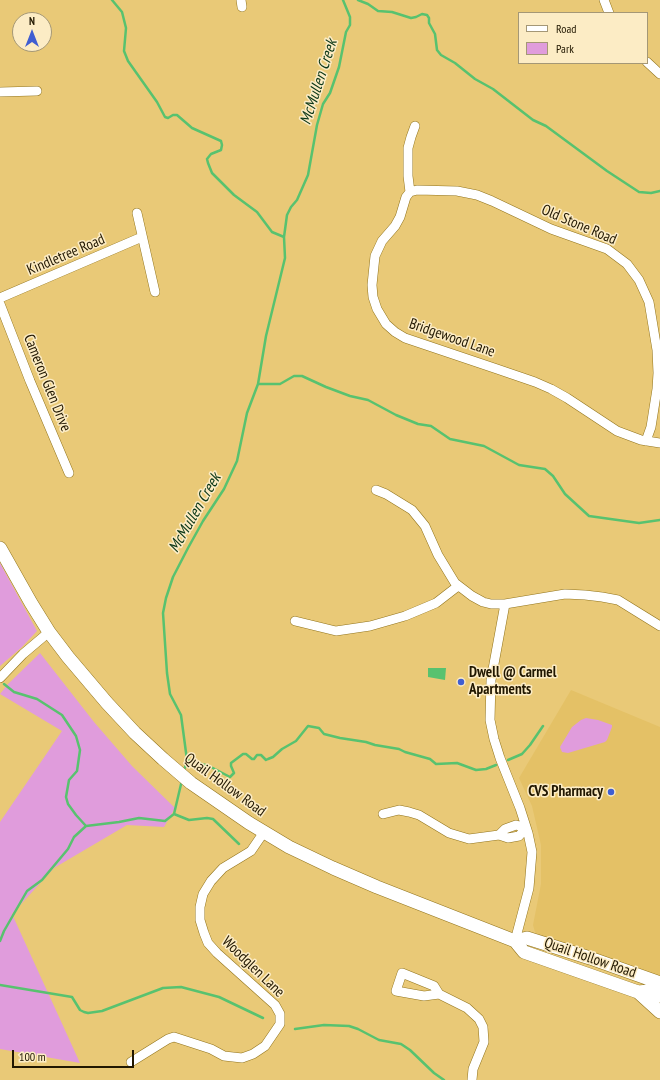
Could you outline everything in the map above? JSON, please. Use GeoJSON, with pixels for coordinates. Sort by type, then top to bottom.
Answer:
{"type":"FeatureCollection","features":[{"type":"Feature","properties":{"kind":"main road","name":"Quail Hollow Road"},"geometry":{"type":"LineString","coordinates":[[0,548],[49,632],[107,703],[135,733],[163,759],[191,782],[249,823],[295,850],[377,888],[515,941],[524,952],[638,992],[649,992],[660,996]]}},
{"type":"Feature","properties":{"kind":"main road","name":"Quail Hollow Road"},"geometry":{"type":"LineString","coordinates":[[515,941],[527,938],[590,958],[660,983]]}},
{"type":"Feature","properties":{"kind":"main road"},"geometry":{"type":"LineString","coordinates":[[638,992],[660,1012]]}},
{"type":"Feature","properties":{"kind":"street"},"geometry":{"type":"LineString","coordinates":[[604,0],[609,12]]}},
{"type":"Feature","properties":{"kind":"street"},"geometry":{"type":"LineString","coordinates":[[648,63],[660,74]]}},
{"type":"Feature","properties":{"kind":"street"},"geometry":{"type":"LineString","coordinates":[[0,92],[37,91]]}},
{"type":"Feature","properties":{"kind":"street"},"geometry":{"type":"LineString","coordinates":[[410,192],[408,176],[408,148],[415,126]]}},
{"type":"Feature","properties":{"kind":"street","name":"Old Stone Road"},"geometry":{"type":"LineString","coordinates":[[410,192],[417,190],[458,192],[477,195],[492,200],[551,229],[607,249],[627,264],[639,280],[648,302],[657,350],[657,389],[646,441]]}},
{"type":"Feature","properties":{"kind":"street","name":"Bridgewood Lane"},"geometry":{"type":"LineString","coordinates":[[410,192],[406,197],[397,221],[382,241],[375,256],[372,285],[373,297],[377,309],[386,324],[405,338],[510,373],[551,389],[617,431],[630,437],[646,441],[660,442]]}},
{"type":"Feature","properties":{"kind":"street"},"geometry":{"type":"LineString","coordinates":[[137,214],[155,292]]}},
{"type":"Feature","properties":{"kind":"street","name":"Kindletree Road"},"geometry":{"type":"LineString","coordinates":[[0,298],[142,237]]}},
{"type":"Feature","properties":{"kind":"street","name":"Cameron Glen Drive"},"geometry":{"type":"LineString","coordinates":[[0,304],[30,381],[69,473]]}},
{"type":"Feature","properties":{"kind":"street"},"geometry":{"type":"LineString","coordinates":[[376,490],[386,494],[412,510],[419,518],[446,568],[458,586],[484,602],[491,604],[505,604],[565,594],[602,597],[618,600],[660,626]]}},
{"type":"Feature","properties":{"kind":"street"},"geometry":{"type":"LineString","coordinates":[[295,621],[336,631],[370,626],[405,616],[436,603],[458,586]]}},
{"type":"Feature","properties":{"kind":"street"},"geometry":{"type":"LineString","coordinates":[[505,604],[491,680],[490,720],[500,758],[520,808],[532,852],[529,888],[515,941]]}},
{"type":"Feature","properties":{"kind":"street"},"geometry":{"type":"LineString","coordinates":[[0,678],[23,654],[49,632]]}},
{"type":"Feature","properties":{"kind":"street"},"geometry":{"type":"LineString","coordinates":[[383,814],[399,810],[409,812],[419,815],[449,833],[469,839],[499,835],[508,838],[519,836],[526,828]]}},
{"type":"Feature","properties":{"kind":"street","name":"Woodglen Lane"},"geometry":{"type":"LineString","coordinates":[[132,1062],[168,1039],[174,1037],[211,1049],[224,1056],[242,1058],[253,1054],[265,1046],[280,1024],[280,1014],[275,1005],[216,953],[208,943],[200,920],[200,907],[203,894],[210,881],[223,868],[251,851],[264,832]]}},
{"type":"Feature","properties":{"kind":"street"},"geometry":{"type":"LineString","coordinates":[[439,994],[468,1008],[479,1019],[483,1027],[484,1042],[473,1069],[472,1080]]}},
{"type":"Feature","properties":{"kind":"shaded area"},"geometry":{"type":"Polygon","coordinates":[[[428,668],[446,668],[445,680],[428,677],[428,668]]]}},
{"type":"Feature","properties":{"kind":"shaded area"},"geometry":{"type":"Polygon","coordinates":[[[571,690],[660,727],[660,976],[539,935],[535,932],[533,925],[541,884],[541,845],[532,806],[519,778],[571,690]]]}},
{"type":"Feature","properties":{"kind":"green space"},"geometry":{"type":"Polygon","coordinates":[[[0,563],[37,631],[22,647],[0,666],[0,563]]]}},
{"type":"Feature","properties":{"kind":"green space"},"geometry":{"type":"Polygon","coordinates":[[[40,653],[94,722],[132,766],[175,808],[164,827],[127,825],[54,868],[12,914],[80,1063],[0,1049],[0,822],[62,731],[0,694],[8,684],[40,653]]]}},
{"type":"Feature","properties":{"kind":"green space"},"geometry":{"type":"Polygon","coordinates":[[[586,718],[612,725],[607,740],[605,742],[568,753],[562,752],[560,747],[572,727],[586,718]]]}},
{"type":"Feature","properties":{"kind":"waterway"},"geometry":{"type":"LineString","coordinates":[[112,0],[122,12],[126,28],[124,51],[128,61],[157,102],[165,117],[168,118],[173,115],[177,115],[192,128],[221,141],[221,150],[211,154],[207,159],[212,173],[234,195],[257,212],[272,232],[284,237]]}},
{"type":"Feature","properties":{"kind":"waterway","name":"McMullen Creek"},"geometry":{"type":"LineString","coordinates":[[184,771],[187,760],[181,715],[170,694],[167,673],[163,613],[166,598],[173,577],[188,548],[203,521],[224,489],[237,461],[247,413],[258,384],[266,336],[285,258],[284,237],[287,215],[297,200],[308,175],[317,125],[323,104],[330,93],[339,67],[346,32],[350,25],[350,17],[343,0]]}},
{"type":"Feature","properties":{"kind":"waterway"},"geometry":{"type":"LineString","coordinates":[[358,0],[368,4],[378,11],[392,12],[411,18],[422,14],[427,15],[429,18],[429,23],[435,34],[437,50],[441,55],[455,63],[475,79],[493,89],[533,120],[546,126],[607,171],[639,192],[651,193],[660,191]]}},
{"type":"Feature","properties":{"kind":"waterway"},"geometry":{"type":"LineString","coordinates":[[258,384],[280,384],[294,376],[302,376],[350,396],[368,400],[396,415],[418,424],[431,426],[450,439],[484,446],[519,465],[545,469],[553,476],[565,494],[589,516],[639,523],[660,520]]}},
{"type":"Feature","properties":{"kind":"waterway"},"geometry":{"type":"LineString","coordinates":[[4,684],[14,692],[37,699],[62,715],[76,736],[80,750],[77,771],[69,780],[66,797],[68,804],[86,826]]}},
{"type":"Feature","properties":{"kind":"waterway"},"geometry":{"type":"LineString","coordinates":[[187,760],[209,766],[230,777],[234,773],[231,763],[243,754],[246,754],[252,759],[254,759],[257,755],[261,755],[266,760],[273,757],[282,749],[296,741],[308,726],[319,728],[324,734],[399,749],[430,759],[436,764],[457,763],[476,770],[486,769],[496,765]]}},
{"type":"Feature","properties":{"kind":"waterway"},"geometry":{"type":"LineString","coordinates":[[508,760],[522,754],[543,726]]}},
{"type":"Feature","properties":{"kind":"waterway","name":"McMullen Creek"},"geometry":{"type":"LineString","coordinates":[[0,941],[4,931],[27,891],[42,880],[68,849],[74,837],[86,826],[139,818],[165,821],[174,814],[182,780]]}},
{"type":"Feature","properties":{"kind":"waterway"},"geometry":{"type":"LineString","coordinates":[[174,814],[189,820],[207,818],[213,819],[239,844]]}},
{"type":"Feature","properties":{"kind":"waterway"},"geometry":{"type":"LineString","coordinates":[[0,985],[72,997],[80,1010],[88,1013],[102,1011],[163,988],[181,987],[219,997],[263,1018]]}},
{"type":"Feature","properties":{"kind":"waterway"},"geometry":{"type":"LineString","coordinates":[[295,1029],[324,1025],[349,1026],[358,1029],[379,1040],[401,1044],[444,1080]]}},
{"type":"Feature","properties":{"kind":"place","name":"Dwell @ Carmel Apartments"},"geometry":{"type":"Point","coordinates":[461,682]}},
{"type":"Feature","properties":{"kind":"place","name":"CVS Pharmacy"},"geometry":{"type":"Point","coordinates":[611,792]}}]}
